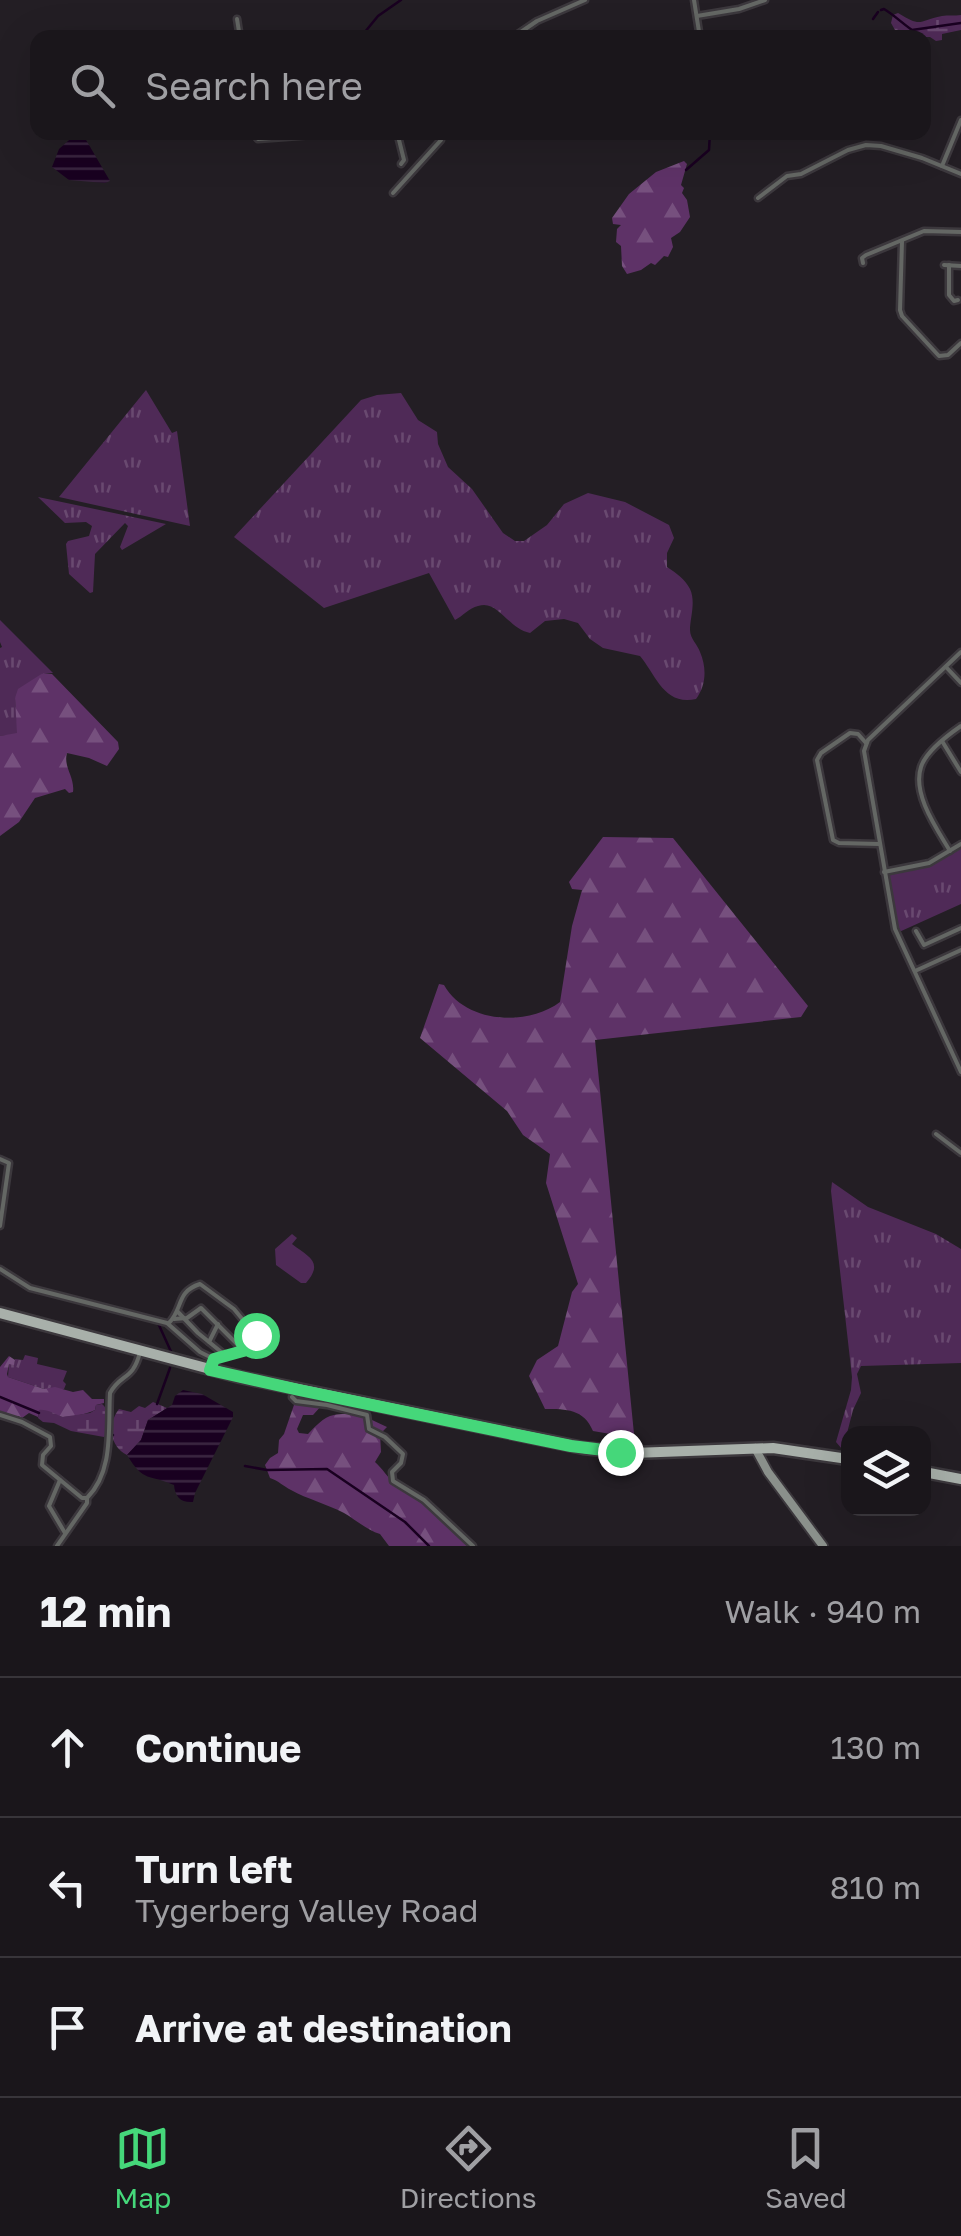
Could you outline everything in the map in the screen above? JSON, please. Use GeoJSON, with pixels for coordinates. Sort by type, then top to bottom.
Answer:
{"type":"FeatureCollection","features":[{"type":"Feature","properties":{"kind":"main road"},"geometry":{"type":"LineString","coordinates":[[0,1314],[140,1352],[212,1364],[327,1396],[595,1450],[650,1453],[755,1448],[841,1458]]}},
{"type":"Feature","properties":{"kind":"main road"},"geometry":{"type":"LineString","coordinates":[[755,1448],[818,1543]]}},
{"type":"Feature","properties":{"kind":"main road"},"geometry":{"type":"LineString","coordinates":[[762,1463],[765,1454],[783,1449]]}},
{"type":"Feature","properties":{"kind":"main road"},"geometry":{"type":"LineString","coordinates":[[931,1473],[961,1479]]}},
{"type":"Feature","properties":{"kind":"street"},"geometry":{"type":"LineString","coordinates":[[525,30],[585,0]]}},
{"type":"Feature","properties":{"kind":"street"},"geometry":{"type":"LineString","coordinates":[[694,0],[699,30]]}},
{"type":"Feature","properties":{"kind":"street"},"geometry":{"type":"LineString","coordinates":[[697,16],[764,0]]}},
{"type":"Feature","properties":{"kind":"street"},"geometry":{"type":"LineString","coordinates":[[237,19],[239,30]]}},
{"type":"Feature","properties":{"kind":"street"},"geometry":{"type":"LineString","coordinates":[[942,166],[961,120]]}},
{"type":"Feature","properties":{"kind":"street"},"geometry":{"type":"LineString","coordinates":[[399,140],[404,160],[400,164]]}},
{"type":"Feature","properties":{"kind":"street"},"geometry":{"type":"LineString","coordinates":[[392,193],[441,140]]}},
{"type":"Feature","properties":{"kind":"street"},"geometry":{"type":"LineString","coordinates":[[758,198],[787,176],[802,174],[848,150],[871,145],[961,174]]}},
{"type":"Feature","properties":{"kind":"street"},"geometry":{"type":"LineString","coordinates":[[870,262],[873,253],[924,231],[961,232]]}},
{"type":"Feature","properties":{"kind":"street"},"geometry":{"type":"LineString","coordinates":[[902,240],[902,316],[941,356],[961,343]]}},
{"type":"Feature","properties":{"kind":"street"},"geometry":{"type":"LineString","coordinates":[[948,292],[946,265],[961,266]]}},
{"type":"Feature","properties":{"kind":"street"},"geometry":{"type":"LineString","coordinates":[[961,652],[866,743],[864,762],[895,929],[961,1072]]}},
{"type":"Feature","properties":{"kind":"street"},"geometry":{"type":"LineString","coordinates":[[946,667],[961,683]]}},
{"type":"Feature","properties":{"kind":"street"},"geometry":{"type":"LineString","coordinates":[[950,851],[928,816],[920,768],[925,758],[961,726]]}},
{"type":"Feature","properties":{"kind":"street"},"geometry":{"type":"LineString","coordinates":[[866,743],[858,734],[850,733],[817,760],[833,840],[879,844]]}},
{"type":"Feature","properties":{"kind":"street"},"geometry":{"type":"LineString","coordinates":[[942,742],[961,772]]}},
{"type":"Feature","properties":{"kind":"street"},"geometry":{"type":"LineString","coordinates":[[884,872],[929,863],[961,844]]}},
{"type":"Feature","properties":{"kind":"street"},"geometry":{"type":"LineString","coordinates":[[916,931],[924,945],[961,928]]}},
{"type":"Feature","properties":{"kind":"street"},"geometry":{"type":"LineString","coordinates":[[915,971],[961,950]]}},
{"type":"Feature","properties":{"kind":"street"},"geometry":{"type":"LineString","coordinates":[[936,1134],[961,1153]]}},
{"type":"Feature","properties":{"kind":"street"},"geometry":{"type":"LineString","coordinates":[[0,1159],[10,1163],[0,1226]]}},
{"type":"Feature","properties":{"kind":"street"},"geometry":{"type":"LineString","coordinates":[[1,1267],[30,1288],[168,1324],[212,1364],[258,1344],[258,1338],[234,1309],[196,1284],[184,1293],[174,1319],[168,1324]]}},
{"type":"Feature","properties":{"kind":"street"},"geometry":{"type":"LineString","coordinates":[[174,1319],[183,1319],[201,1308],[243,1351]]}},
{"type":"Feature","properties":{"kind":"street"},"geometry":{"type":"LineString","coordinates":[[177,1311],[226,1356]]}},
{"type":"Feature","properties":{"kind":"street"},"geometry":{"type":"LineString","coordinates":[[209,1342],[218,1324]]}},
{"type":"Feature","properties":{"kind":"street"},"geometry":{"type":"LineString","coordinates":[[57,1546],[101,1476],[109,1440],[111,1391],[133,1372],[140,1352]]}},
{"type":"Feature","properties":{"kind":"street"},"geometry":{"type":"LineString","coordinates":[[292,1398],[367,1415],[369,1429],[403,1454],[392,1472],[393,1481],[424,1500],[473,1546]]}},
{"type":"Feature","properties":{"kind":"street"},"geometry":{"type":"LineString","coordinates":[[0,1415],[50,1438],[52,1444],[42,1463],[46,1470],[87,1498]]}},
{"type":"Feature","properties":{"kind":"street"},"geometry":{"type":"LineString","coordinates":[[60,1480],[49,1506],[66,1534]]}},
{"type":"Feature","properties":{"kind":"green space"},"geometry":{"type":"Polygon","coordinates":[[[898,13],[920,22],[961,15],[961,30],[942,34],[942,40],[936,41],[931,38],[931,30],[895,30],[891,23],[898,13]]]}},
{"type":"Feature","properties":{"kind":"green space"},"geometry":{"type":"Polygon","coordinates":[[[684,161],[687,164],[681,185],[690,217],[671,238],[673,247],[668,257],[627,274],[622,266],[621,246],[616,242],[621,225],[613,224],[612,218],[629,194],[656,172],[684,161]]]}},
{"type":"Feature","properties":{"kind":"green space"},"geometry":{"type":"Polygon","coordinates":[[[146,390],[172,433],[177,431],[190,526],[59,497],[146,390]]]}},
{"type":"Feature","properties":{"kind":"green space"},"geometry":{"type":"Polygon","coordinates":[[[401,393],[418,420],[437,432],[448,467],[472,489],[503,533],[515,541],[524,541],[547,525],[564,504],[588,493],[625,502],[669,525],[674,538],[667,553],[667,567],[683,579],[692,594],[690,633],[704,664],[704,683],[696,699],[685,700],[668,693],[640,656],[603,648],[578,623],[564,619],[545,621],[530,633],[485,605],[472,608],[455,620],[429,573],[324,608],[234,537],[361,400],[401,393]]]}},
{"type":"Feature","properties":{"kind":"green space"},"geometry":{"type":"Polygon","coordinates":[[[38,497],[166,524],[122,550],[128,526],[125,523],[95,554],[90,593],[69,574],[66,544],[89,536],[92,526],[86,522],[65,523],[38,497]]]}},
{"type":"Feature","properties":{"kind":"green space"},"geometry":{"type":"Polygon","coordinates":[[[0,620],[53,673],[43,673],[15,698],[18,734],[0,736],[2,647],[0,620]]]}},
{"type":"Feature","properties":{"kind":"green space"},"geometry":{"type":"Polygon","coordinates":[[[43,673],[52,674],[118,742],[119,749],[107,766],[67,753],[73,792],[65,789],[35,798],[19,822],[0,836],[0,736],[17,733],[18,689],[43,673]]]}},
{"type":"Feature","properties":{"kind":"green space"},"geometry":{"type":"Polygon","coordinates":[[[603,837],[673,838],[808,1006],[801,1017],[595,1040],[634,1434],[628,1437],[593,1431],[585,1418],[574,1412],[545,1409],[529,1376],[537,1360],[558,1346],[572,1292],[578,1284],[546,1183],[550,1154],[523,1135],[507,1111],[420,1038],[439,984],[466,1007],[498,1017],[531,1015],[560,1002],[582,890],[572,889],[569,882],[603,837]]]}},
{"type":"Feature","properties":{"kind":"green space"},"geometry":{"type":"Polygon","coordinates":[[[961,846],[961,904],[899,932],[888,875],[929,865],[961,846]]]}},
{"type":"Feature","properties":{"kind":"green space"},"geometry":{"type":"Polygon","coordinates":[[[832,1182],[868,1207],[936,1234],[961,1249],[961,1363],[861,1366],[857,1374],[861,1393],[849,1426],[841,1426],[841,1448],[836,1442],[852,1377],[832,1182]]]}},
{"type":"Feature","properties":{"kind":"green space"},"geometry":{"type":"Polygon","coordinates":[[[292,1234],[297,1238],[292,1244],[314,1265],[306,1283],[276,1265],[275,1249],[292,1234]]]}},
{"type":"Feature","properties":{"kind":"green space"},"geometry":{"type":"Polygon","coordinates":[[[25,1355],[38,1358],[37,1364],[67,1371],[64,1389],[44,1389],[8,1377],[9,1363],[23,1360],[25,1355]]]}},
{"type":"Feature","properties":{"kind":"green space"},"geometry":{"type":"Polygon","coordinates":[[[9,1356],[15,1360],[14,1365],[9,1364],[8,1377],[44,1389],[83,1390],[92,1399],[104,1399],[104,1403],[75,1416],[39,1411],[38,1417],[29,1413],[14,1418],[0,1411],[0,1367],[9,1356]]]}},
{"type":"Feature","properties":{"kind":"green space"},"geometry":{"type":"Polygon","coordinates":[[[153,1402],[167,1408],[148,1420],[141,1440],[127,1455],[114,1441],[115,1415],[119,1409],[131,1412],[153,1402]]]}},
{"type":"Feature","properties":{"kind":"green space"},"geometry":{"type":"Polygon","coordinates":[[[295,1402],[322,1405],[313,1415],[303,1415],[299,1433],[308,1434],[326,1418],[339,1414],[357,1413],[387,1427],[380,1434],[381,1452],[375,1462],[396,1485],[444,1520],[470,1546],[389,1546],[380,1534],[344,1513],[270,1478],[265,1465],[278,1453],[279,1440],[295,1402]]]}},
{"type":"Feature","properties":{"kind":"green space"},"geometry":{"type":"Polygon","coordinates":[[[102,1404],[108,1418],[104,1437],[71,1431],[38,1418],[39,1410],[62,1417],[90,1413],[102,1404]]]}},
{"type":"Feature","properties":{"kind":"shaded area"},"geometry":{"type":"Polygon","coordinates":[[[69,140],[86,140],[110,181],[69,180],[52,167],[59,149],[69,140]]]}},
{"type":"Feature","properties":{"kind":"shaded area"},"geometry":{"type":"Polygon","coordinates":[[[183,1390],[202,1394],[233,1412],[193,1502],[179,1498],[174,1485],[143,1474],[127,1455],[141,1440],[148,1420],[172,1405],[183,1390]]]}},
{"type":"Feature","properties":{"kind":"waterway"},"geometry":{"type":"LineString","coordinates":[[367,30],[378,16],[401,0]]}},
{"type":"Feature","properties":{"kind":"waterway"},"geometry":{"type":"LineString","coordinates":[[881,10],[912,30],[961,23]]}},
{"type":"Feature","properties":{"kind":"waterway"},"geometry":{"type":"LineString","coordinates":[[873,19],[878,12]]}},
{"type":"Feature","properties":{"kind":"waterway"},"geometry":{"type":"LineString","coordinates":[[686,170],[709,150],[710,140]]}},
{"type":"Feature","properties":{"kind":"waterway"},"geometry":{"type":"LineString","coordinates":[[158,1323],[173,1356]]}},
{"type":"Feature","properties":{"kind":"waterway"},"geometry":{"type":"LineString","coordinates":[[157,1404],[170,1368]]}},
{"type":"Feature","properties":{"kind":"waterway"},"geometry":{"type":"LineString","coordinates":[[0,1397],[39,1413]]}},
{"type":"Feature","properties":{"kind":"waterway"},"geometry":{"type":"LineString","coordinates":[[107,1434],[113,1435]]}},
{"type":"Feature","properties":{"kind":"waterway"},"geometry":{"type":"LineString","coordinates":[[245,1466],[267,1470],[327,1469],[405,1522],[429,1546]]}},
{"type":"Feature","properties":{"kind":"route"},"geometry":{"type":"LineString","coordinates":[[256,1335],[258,1344],[214,1359],[210,1370],[571,1446],[620,1452]]}}]}
